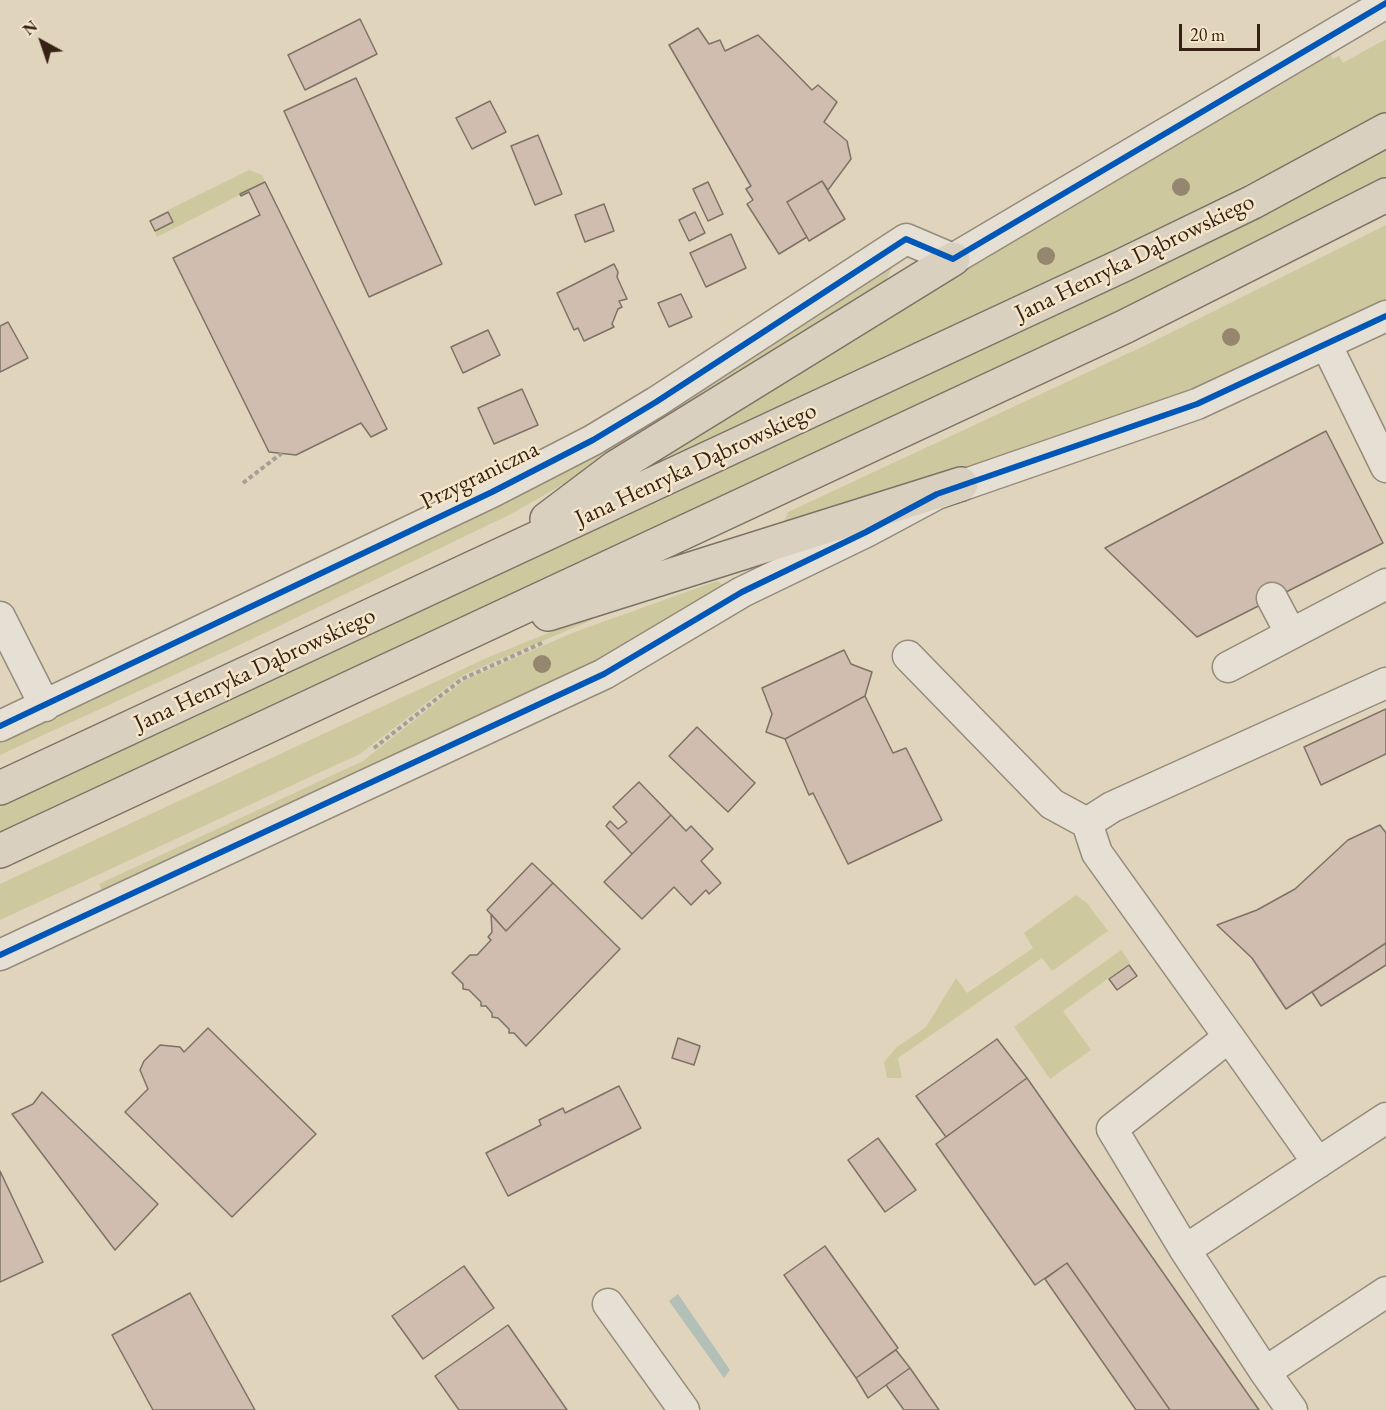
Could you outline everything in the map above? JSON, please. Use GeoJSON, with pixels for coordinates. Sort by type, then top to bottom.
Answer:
{"type":"FeatureCollection","features":[{"type":"Feature","properties":{"kind":"main road","name":"Jana Henryka Dąbrowskiego"},"geometry":{"type":"LineString","coordinates":[[0,788],[1121,266],[1253,202],[1386,130]]}},
{"type":"Feature","properties":{"kind":"main road"},"geometry":{"type":"LineString","coordinates":[[0,851],[1124,327],[1386,195]]}},
{"type":"Feature","properties":{"kind":"main road"},"geometry":{"type":"LineString","coordinates":[[493,559],[616,467],[953,259]]}},
{"type":"Feature","properties":{"kind":"main road"},"geometry":{"type":"LineString","coordinates":[[449,642],[601,598],[961,484]]}},
{"type":"Feature","properties":{"kind":"street"},"geometry":{"type":"LineString","coordinates":[[953,259],[1386,3]]}},
{"type":"Feature","properties":{"kind":"street","name":"Przygraniczna"},"geometry":{"type":"LineString","coordinates":[[0,726],[492,492],[593,440],[673,391],[906,239],[953,259]]}},
{"type":"Feature","properties":{"kind":"street"},"geometry":{"type":"LineString","coordinates":[[0,955],[604,674],[742,592],[961,484],[1081,447],[1197,404],[1327,346],[1386,316]]}},
{"type":"Feature","properties":{"kind":"street"},"geometry":{"type":"LineString","coordinates":[[1327,346],[1386,467]]}},
{"type":"Feature","properties":{"kind":"street"},"geometry":{"type":"LineString","coordinates":[[1228,667],[1386,584]]}},
{"type":"Feature","properties":{"kind":"street"},"geometry":{"type":"LineString","coordinates":[[1272,598],[1291,634]]}},
{"type":"Feature","properties":{"kind":"street"},"geometry":{"type":"LineString","coordinates":[[0,617],[45,706]]}},
{"type":"Feature","properties":{"kind":"street"},"geometry":{"type":"LineString","coordinates":[[908,656],[1052,804],[1087,823],[1097,853],[1318,1163]]}},
{"type":"Feature","properties":{"kind":"street"},"geometry":{"type":"LineString","coordinates":[[1087,823],[1112,807],[1386,683]]}},
{"type":"Feature","properties":{"kind":"street"},"geometry":{"type":"LineString","coordinates":[[1229,1037],[1112,1129],[1185,1250],[1292,1410]]}},
{"type":"Feature","properties":{"kind":"street"},"geometry":{"type":"LineString","coordinates":[[1185,1250],[1386,1118]]}},
{"type":"Feature","properties":{"kind":"street"},"geometry":{"type":"LineString","coordinates":[[1265,1372],[1386,1292]]}},
{"type":"Feature","properties":{"kind":"street"},"geometry":{"type":"LineString","coordinates":[[608,1304],[684,1410]]}},
{"type":"Feature","properties":{"kind":"path"},"geometry":{"type":"LineString","coordinates":[[243,483],[282,453]]}},
{"type":"Feature","properties":{"kind":"path"},"geometry":{"type":"LineString","coordinates":[[370,750],[462,679],[550,640]]}},
{"type":"Feature","properties":{"kind":"shaded area"},"geometry":{"type":"Polygon","coordinates":[[[1386,40],[1386,112],[1282,167],[1009,301],[622,481],[970,265],[1330,52],[1333,59],[1339,56],[1343,63],[1386,40]]]}},
{"type":"Feature","properties":{"kind":"shaded area"},"geometry":{"type":"Polygon","coordinates":[[[1386,149],[1386,178],[1325,210],[1068,336],[0,833],[0,807],[972,354],[1288,201],[1386,149]]]}},
{"type":"Feature","properties":{"kind":"shaded area"},"geometry":{"type":"Polygon","coordinates":[[[249,170],[262,175],[265,182],[157,237],[155,232],[174,222],[168,210],[249,170]]]}},
{"type":"Feature","properties":{"kind":"shaded area"},"geometry":{"type":"Polygon","coordinates":[[[1386,225],[1386,300],[1351,319],[1112,425],[786,524],[784,522],[788,512],[1146,345],[1386,225]]]}},
{"type":"Feature","properties":{"kind":"shaded area"},"geometry":{"type":"Polygon","coordinates":[[[892,267],[883,288],[616,454],[511,514],[248,641],[0,755],[0,739],[892,267]]]}},
{"type":"Feature","properties":{"kind":"shaded area"},"geometry":{"type":"Polygon","coordinates":[[[717,581],[732,590],[651,638],[105,897],[99,884],[363,761],[465,680],[572,633],[717,581]]]}},
{"type":"Feature","properties":{"kind":"shaded area"},"geometry":{"type":"Polygon","coordinates":[[[615,606],[622,607],[463,675],[360,754],[0,920],[0,884],[489,657],[615,606]]]}},
{"type":"Feature","properties":{"kind":"shaded area"},"geometry":{"type":"Polygon","coordinates":[[[1076,895],[1087,903],[1108,931],[1052,971],[1042,958],[898,1058],[902,1078],[887,1078],[884,1062],[897,1047],[926,1027],[956,978],[967,993],[1033,948],[1024,933],[1076,895]]]}},
{"type":"Feature","properties":{"kind":"shaded area"},"geometry":{"type":"Polygon","coordinates":[[[1121,950],[1130,963],[1063,1011],[1091,1050],[1050,1079],[1014,1027],[1121,950]]]}},
{"type":"Feature","properties":{"kind":"shaded area"},"geometry":{"type":"Polygon","coordinates":[[[678,1294],[730,1370],[724,1378],[669,1301],[678,1294]]]}},
{"type":"Feature","properties":{"kind":"building"},"geometry":{"type":"Polygon","coordinates":[[[360,19],[377,54],[305,90],[288,55],[360,19]]]}},
{"type":"Feature","properties":{"kind":"building"},"geometry":{"type":"Polygon","coordinates":[[[698,28],[709,44],[720,40],[725,51],[758,35],[812,90],[818,85],[837,102],[824,122],[847,141],[851,159],[828,190],[822,181],[787,202],[807,237],[779,254],[747,204],[753,200],[746,189],[751,186],[669,45],[698,28]]]}},
{"type":"Feature","properties":{"kind":"building"},"geometry":{"type":"Polygon","coordinates":[[[356,78],[442,264],[369,297],[284,111],[356,78]]]}},
{"type":"Feature","properties":{"kind":"building"},"geometry":{"type":"Polygon","coordinates":[[[490,101],[506,132],[472,149],[456,118],[490,101]]]}},
{"type":"Feature","properties":{"kind":"building"},"geometry":{"type":"Polygon","coordinates":[[[538,135],[562,194],[535,205],[511,146],[538,135]]]}},
{"type":"Feature","properties":{"kind":"building"},"geometry":{"type":"Polygon","coordinates":[[[822,181],[845,219],[809,241],[787,202],[822,181]]]}},
{"type":"Feature","properties":{"kind":"building"},"geometry":{"type":"Polygon","coordinates":[[[265,182],[387,429],[371,437],[361,423],[296,455],[269,452],[173,258],[260,215],[249,192],[241,196],[240,194],[265,182]]]}},
{"type":"Feature","properties":{"kind":"building"},"geometry":{"type":"Polygon","coordinates":[[[708,182],[723,214],[708,221],[693,189],[708,182]]]}},
{"type":"Feature","properties":{"kind":"building"},"geometry":{"type":"Polygon","coordinates":[[[604,204],[614,231],[585,242],[575,215],[604,204]]]}},
{"type":"Feature","properties":{"kind":"building"},"geometry":{"type":"Polygon","coordinates":[[[168,212],[173,222],[155,231],[150,221],[168,212]]]}},
{"type":"Feature","properties":{"kind":"building"},"geometry":{"type":"Polygon","coordinates":[[[695,212],[705,233],[689,241],[679,220],[695,212]]]}},
{"type":"Feature","properties":{"kind":"building"},"geometry":{"type":"Polygon","coordinates":[[[731,234],[746,268],[706,287],[690,253],[731,234]]]}},
{"type":"Feature","properties":{"kind":"building"},"geometry":{"type":"Polygon","coordinates":[[[614,264],[627,299],[619,301],[622,307],[618,309],[612,324],[614,327],[584,341],[578,328],[574,330],[557,293],[614,264]]]}},
{"type":"Feature","properties":{"kind":"building"},"geometry":{"type":"Polygon","coordinates":[[[681,294],[692,317],[669,327],[658,303],[681,294]]]}},
{"type":"Feature","properties":{"kind":"building"},"geometry":{"type":"Polygon","coordinates":[[[8,322],[28,358],[0,372],[0,326],[8,322]]]}},
{"type":"Feature","properties":{"kind":"building"},"geometry":{"type":"Polygon","coordinates":[[[488,330],[500,355],[463,373],[451,347],[488,330]]]}},
{"type":"Feature","properties":{"kind":"building"},"geometry":{"type":"Polygon","coordinates":[[[522,389],[538,425],[494,444],[478,408],[522,389]]]}},
{"type":"Feature","properties":{"kind":"building"},"geometry":{"type":"Polygon","coordinates":[[[1326,431],[1383,543],[1197,637],[1105,548],[1326,431]]]}},
{"type":"Feature","properties":{"kind":"building"},"geometry":{"type":"Polygon","coordinates":[[[844,650],[851,664],[872,672],[865,696],[785,739],[766,732],[772,714],[762,688],[844,650]]]}},
{"type":"Feature","properties":{"kind":"building"},"geometry":{"type":"Polygon","coordinates":[[[865,696],[893,753],[906,748],[942,820],[848,864],[813,793],[809,795],[785,739],[865,696]]]}},
{"type":"Feature","properties":{"kind":"building"},"geometry":{"type":"Polygon","coordinates":[[[1386,709],[1386,754],[1321,785],[1304,747],[1386,709]]]}},
{"type":"Feature","properties":{"kind":"building"},"geometry":{"type":"Polygon","coordinates":[[[697,727],[755,783],[728,812],[669,756],[697,727]]]}},
{"type":"Feature","properties":{"kind":"building"},"geometry":{"type":"Polygon","coordinates":[[[639,782],[671,815],[632,854],[606,826],[610,821],[618,829],[627,822],[613,807],[639,782]]]}},
{"type":"Feature","properties":{"kind":"building"},"geometry":{"type":"Polygon","coordinates":[[[671,815],[686,831],[691,826],[713,849],[701,861],[721,883],[709,894],[706,890],[691,905],[674,887],[642,919],[604,882],[671,815]]]}},
{"type":"Feature","properties":{"kind":"building"},"geometry":{"type":"Polygon","coordinates":[[[1380,825],[1386,833],[1386,943],[1286,1009],[1252,958],[1217,925],[1257,910],[1295,889],[1348,840],[1380,825]]]}},
{"type":"Feature","properties":{"kind":"building"},"geometry":{"type":"Polygon","coordinates":[[[532,863],[553,883],[506,931],[487,910],[532,863]]]}},
{"type":"Feature","properties":{"kind":"building"},"geometry":{"type":"Polygon","coordinates":[[[553,883],[620,949],[526,1046],[514,1033],[509,1033],[509,1029],[498,1018],[492,1017],[492,1013],[486,1006],[481,1006],[481,1002],[469,990],[463,989],[463,984],[452,973],[470,955],[477,955],[491,940],[488,937],[492,932],[491,914],[506,931],[553,883]]]}},
{"type":"Feature","properties":{"kind":"building"},"geometry":{"type":"Polygon","coordinates":[[[1386,943],[1386,965],[1321,1006],[1312,992],[1386,943]]]}},
{"type":"Feature","properties":{"kind":"building"},"geometry":{"type":"Polygon","coordinates":[[[1129,965],[1137,976],[1117,990],[1109,979],[1129,965]]]}},
{"type":"Feature","properties":{"kind":"building"},"geometry":{"type":"Polygon","coordinates":[[[208,1028],[316,1134],[232,1217],[125,1112],[148,1089],[140,1070],[144,1061],[160,1045],[180,1047],[184,1052],[208,1028]]]}},
{"type":"Feature","properties":{"kind":"building"},"geometry":{"type":"Polygon","coordinates":[[[678,1038],[700,1046],[694,1065],[672,1058],[678,1038]]]}},
{"type":"Feature","properties":{"kind":"building"},"geometry":{"type":"Polygon","coordinates":[[[997,1039],[1027,1078],[946,1137],[916,1096],[997,1039]]]}},
{"type":"Feature","properties":{"kind":"building"},"geometry":{"type":"Polygon","coordinates":[[[1027,1078],[1259,1410],[1170,1410],[1067,1263],[1035,1285],[936,1144],[1027,1078]]]}},
{"type":"Feature","properties":{"kind":"building"},"geometry":{"type":"Polygon","coordinates":[[[619,1086],[641,1128],[508,1196],[486,1153],[541,1125],[539,1120],[563,1108],[565,1113],[619,1086]]]}},
{"type":"Feature","properties":{"kind":"building"},"geometry":{"type":"Polygon","coordinates":[[[42,1092],[158,1204],[115,1250],[12,1114],[33,1104],[42,1092]]]}},
{"type":"Feature","properties":{"kind":"building"},"geometry":{"type":"Polygon","coordinates":[[[878,1138],[916,1190],[885,1212],[848,1160],[878,1138]]]}},
{"type":"Feature","properties":{"kind":"building"},"geometry":{"type":"Polygon","coordinates":[[[0,1171],[43,1262],[0,1282],[0,1171]]]}},
{"type":"Feature","properties":{"kind":"building"},"geometry":{"type":"Polygon","coordinates":[[[825,1246],[898,1348],[856,1378],[784,1275],[825,1246]]]}},
{"type":"Feature","properties":{"kind":"building"},"geometry":{"type":"Polygon","coordinates":[[[1067,1263],[1170,1410],[1136,1410],[1045,1279],[1067,1263]]]}},
{"type":"Feature","properties":{"kind":"building"},"geometry":{"type":"Polygon","coordinates":[[[464,1266],[494,1308],[423,1359],[392,1316],[464,1266]]]}},
{"type":"Feature","properties":{"kind":"building"},"geometry":{"type":"Polygon","coordinates":[[[190,1293],[255,1410],[153,1410],[112,1335],[190,1293]]]}},
{"type":"Feature","properties":{"kind":"building"},"geometry":{"type":"Polygon","coordinates":[[[508,1325],[567,1410],[459,1410],[435,1376],[508,1325]]]}},
{"type":"Feature","properties":{"kind":"building"},"geometry":{"type":"Polygon","coordinates":[[[896,1350],[910,1368],[868,1398],[856,1378],[896,1350]]]}},
{"type":"Feature","properties":{"kind":"building"},"geometry":{"type":"Polygon","coordinates":[[[910,1368],[939,1410],[904,1410],[886,1385],[910,1368]]]}},
{"type":"Feature","properties":{"kind":"cycle path"},"geometry":{"type":"LineString","coordinates":[[0,726],[492,492],[593,440],[656,402],[906,239],[953,259],[1386,3]]}},
{"type":"Feature","properties":{"kind":"cycle path"},"geometry":{"type":"LineString","coordinates":[[0,955],[604,674],[742,592],[866,532],[937,494],[1197,404],[1386,316]]}}]}
